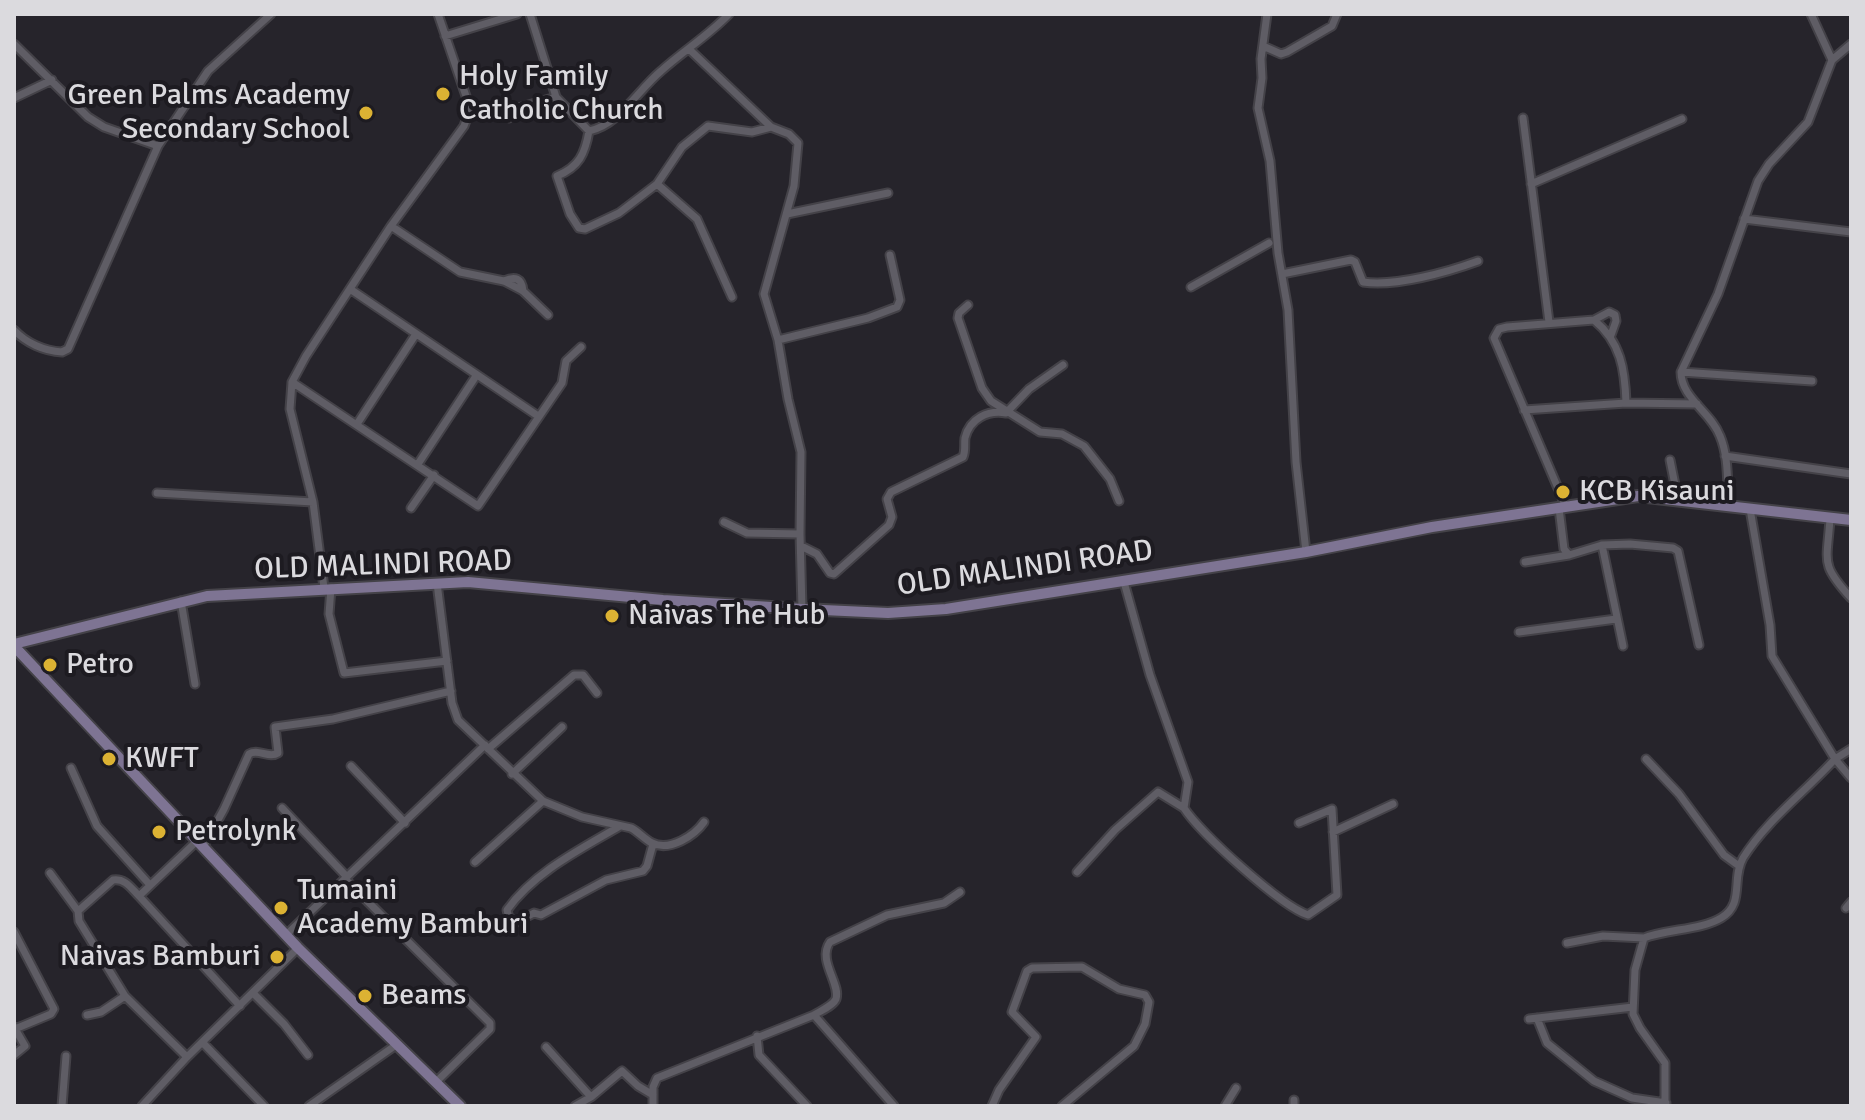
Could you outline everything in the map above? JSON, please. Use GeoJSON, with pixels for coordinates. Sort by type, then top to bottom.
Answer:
{"type":"FeatureCollection","features":[{"type":"Feature","properties":{"kind":"main road","name":"OLD MALINDI ROAD"},"geometry":{"type":"LineString","coordinates":[[14,645],[207,596],[437,583],[485,582],[663,600],[802,609],[888,613],[946,609],[1306,552],[1432,527],[1638,496],[1851,520]]}},
{"type":"Feature","properties":{"kind":"main road"},"geometry":{"type":"LineString","coordinates":[[14,645],[298,948],[460,1106]]}},
{"type":"Feature","properties":{"kind":"street"},"geometry":{"type":"LineString","coordinates":[[14,330],[27,342],[43,348],[62,352],[68,349],[158,146],[208,71],[271,14]]}},
{"type":"Feature","properties":{"kind":"street"},"geometry":{"type":"LineString","coordinates":[[438,14],[468,102],[468,115],[458,136],[391,226],[306,356],[292,382],[290,409],[313,502],[329,614],[344,673],[447,661]]}},
{"type":"Feature","properties":{"kind":"street"},"geometry":{"type":"LineString","coordinates":[[445,36],[517,14]]}},
{"type":"Feature","properties":{"kind":"street"},"geometry":{"type":"LineString","coordinates":[[530,14],[556,97],[589,131]]}},
{"type":"Feature","properties":{"kind":"street"},"geometry":{"type":"LineString","coordinates":[[1267,14],[1258,108],[1270,161],[1288,310],[1296,462],[1306,552]]}},
{"type":"Feature","properties":{"kind":"street"},"geometry":{"type":"LineString","coordinates":[[1263,46],[1281,54],[1287,52],[1332,26],[1338,18],[1337,14]]}},
{"type":"Feature","properties":{"kind":"street"},"geometry":{"type":"LineString","coordinates":[[1811,14],[1832,60]]}},
{"type":"Feature","properties":{"kind":"street"},"geometry":{"type":"LineString","coordinates":[[589,131],[606,125],[656,74],[725,16]]}},
{"type":"Feature","properties":{"kind":"street"},"geometry":{"type":"LineString","coordinates":[[14,44],[95,122],[158,146]]}},
{"type":"Feature","properties":{"kind":"street"},"geometry":{"type":"LineString","coordinates":[[1729,506],[1720,434],[1681,383],[1681,372],[1718,294],[1758,181],[1769,164],[1808,122],[1832,60],[1851,44]]}},
{"type":"Feature","properties":{"kind":"street"},"geometry":{"type":"LineString","coordinates":[[689,49],[771,127],[789,134],[798,143],[796,174],[787,214],[764,294],[778,340],[801,452],[802,609]]}},
{"type":"Feature","properties":{"kind":"street"},"geometry":{"type":"LineString","coordinates":[[14,98],[52,80]]}},
{"type":"Feature","properties":{"kind":"street"},"geometry":{"type":"LineString","coordinates":[[509,118],[518,108],[556,97]]}},
{"type":"Feature","properties":{"kind":"street"},"geometry":{"type":"LineString","coordinates":[[1523,118],[1549,322]]}},
{"type":"Feature","properties":{"kind":"street"},"geometry":{"type":"LineString","coordinates":[[1531,184],[1682,119]]}},
{"type":"Feature","properties":{"kind":"street"},"geometry":{"type":"LineString","coordinates":[[589,131],[586,147],[577,164],[557,176],[570,214],[580,229],[619,213],[657,184],[682,147],[708,126],[752,132],[771,127]]}},
{"type":"Feature","properties":{"kind":"street"},"geometry":{"type":"LineString","coordinates":[[657,184],[697,219],[732,297]]}},
{"type":"Feature","properties":{"kind":"street"},"geometry":{"type":"LineString","coordinates":[[787,214],[888,193]]}},
{"type":"Feature","properties":{"kind":"street"},"geometry":{"type":"LineString","coordinates":[[1744,219],[1851,232]]}},
{"type":"Feature","properties":{"kind":"street"},"geometry":{"type":"LineString","coordinates":[[391,226],[460,272],[504,281],[523,291],[548,315]]}},
{"type":"Feature","properties":{"kind":"street"},"geometry":{"type":"LineString","coordinates":[[1191,287],[1269,243]]}},
{"type":"Feature","properties":{"kind":"street"},"geometry":{"type":"LineString","coordinates":[[778,340],[868,318],[897,307],[900,300],[890,255]]}},
{"type":"Feature","properties":{"kind":"street"},"geometry":{"type":"LineString","coordinates":[[1282,274],[1351,260],[1355,262],[1363,282],[1393,282],[1478,261]]}},
{"type":"Feature","properties":{"kind":"street"},"geometry":{"type":"LineString","coordinates":[[350,289],[538,416]]}},
{"type":"Feature","properties":{"kind":"street"},"geometry":{"type":"LineString","coordinates":[[968,305],[958,316],[982,388],[991,401],[1040,432],[1062,434],[1084,446],[1110,479],[1119,501]]}},
{"type":"Feature","properties":{"kind":"street"},"geometry":{"type":"LineString","coordinates":[[1569,555],[1564,549],[1563,507],[1494,338],[1499,329],[1507,327],[1594,320],[1609,312],[1615,315],[1616,321],[1611,335]]}},
{"type":"Feature","properties":{"kind":"street"},"geometry":{"type":"LineString","coordinates":[[1594,320],[1611,335],[1625,380],[1626,403]]}},
{"type":"Feature","properties":{"kind":"street"},"geometry":{"type":"LineString","coordinates":[[357,424],[416,334]]}},
{"type":"Feature","properties":{"kind":"street"},"geometry":{"type":"LineString","coordinates":[[472,514],[562,383],[566,361],[581,347]]}},
{"type":"Feature","properties":{"kind":"street"},"geometry":{"type":"LineString","coordinates":[[1006,413],[1037,382],[1063,365]]}},
{"type":"Feature","properties":{"kind":"street"},"geometry":{"type":"LineString","coordinates":[[1681,372],[1812,381]]}},
{"type":"Feature","properties":{"kind":"street"},"geometry":{"type":"LineString","coordinates":[[418,464],[476,376]]}},
{"type":"Feature","properties":{"kind":"street"},"geometry":{"type":"LineString","coordinates":[[292,382],[478,506]]}},
{"type":"Feature","properties":{"kind":"street"},"geometry":{"type":"LineString","coordinates":[[1524,410],[1626,403],[1697,404]]}},
{"type":"Feature","properties":{"kind":"street"},"geometry":{"type":"LineString","coordinates":[[801,546],[817,554],[834,574],[889,525],[892,517],[887,499],[891,492],[963,457],[966,436],[981,415],[994,411],[1006,413]]}},
{"type":"Feature","properties":{"kind":"street"},"geometry":{"type":"LineString","coordinates":[[1725,456],[1851,474]]}},
{"type":"Feature","properties":{"kind":"street"},"geometry":{"type":"LineString","coordinates":[[1670,460],[1678,500]]}},
{"type":"Feature","properties":{"kind":"street"},"geometry":{"type":"LineString","coordinates":[[411,508],[434,475]]}},
{"type":"Feature","properties":{"kind":"street"},"geometry":{"type":"LineString","coordinates":[[157,493],[313,502]]}},
{"type":"Feature","properties":{"kind":"street"},"geometry":{"type":"LineString","coordinates":[[1750,509],[1770,625],[1772,656],[1835,759],[1851,778]]}},
{"type":"Feature","properties":{"kind":"street"},"geometry":{"type":"LineString","coordinates":[[1830,519],[1827,563],[1830,575],[1851,598]]}},
{"type":"Feature","properties":{"kind":"street"},"geometry":{"type":"LineString","coordinates":[[724,522],[747,533],[800,534]]}},
{"type":"Feature","properties":{"kind":"street"},"geometry":{"type":"LineString","coordinates":[[1602,545],[1623,646]]}},
{"type":"Feature","properties":{"kind":"street"},"geometry":{"type":"LineString","coordinates":[[1525,562],[1569,555],[1602,545],[1673,548],[1678,551],[1699,645]]}},
{"type":"Feature","properties":{"kind":"street"},"geometry":{"type":"LineString","coordinates":[[1124,582],[1150,675],[1188,782],[1184,808]]}},
{"type":"Feature","properties":{"kind":"street"},"geometry":{"type":"LineString","coordinates":[[437,583],[455,716],[512,774],[543,801],[582,817],[640,832],[653,844],[684,840],[698,831],[704,822]]}},
{"type":"Feature","properties":{"kind":"street"},"geometry":{"type":"LineString","coordinates":[[181,601],[195,684]]}},
{"type":"Feature","properties":{"kind":"street"},"geometry":{"type":"LineString","coordinates":[[1519,632],[1616,619]]}},
{"type":"Feature","properties":{"kind":"street"},"geometry":{"type":"LineString","coordinates":[[286,935],[487,747],[574,675],[583,675],[597,693]]}},
{"type":"Feature","properties":{"kind":"street"},"geometry":{"type":"LineString","coordinates":[[139,896],[200,844],[219,820],[249,754],[255,751],[271,755],[278,753],[275,727],[333,719],[451,691]]}},
{"type":"Feature","properties":{"kind":"street"},"geometry":{"type":"LineString","coordinates":[[512,774],[562,727]]}},
{"type":"Feature","properties":{"kind":"street"},"geometry":{"type":"LineString","coordinates":[[1567,943],[1603,936],[1644,938],[1712,922],[1724,916],[1736,901],[1739,866],[1756,842],[1835,759],[1851,749]]}},
{"type":"Feature","properties":{"kind":"street"},"geometry":{"type":"LineString","coordinates":[[1646,759],[1679,794],[1724,855],[1739,866]]}},
{"type":"Feature","properties":{"kind":"street"},"geometry":{"type":"LineString","coordinates":[[351,766],[405,823]]}},
{"type":"Feature","properties":{"kind":"street"},"geometry":{"type":"LineString","coordinates":[[71,768],[97,826],[150,885]]}},
{"type":"Feature","properties":{"kind":"street"},"geometry":{"type":"LineString","coordinates":[[1077,872],[1115,830],[1158,792],[1184,808],[1214,842],[1256,879],[1308,915],[1337,895],[1332,809],[1299,823]]}},
{"type":"Feature","properties":{"kind":"street"},"geometry":{"type":"LineString","coordinates":[[475,862],[543,801]]}},
{"type":"Feature","properties":{"kind":"street"},"geometry":{"type":"LineString","coordinates":[[1333,832],[1393,804]]}},
{"type":"Feature","properties":{"kind":"street"},"geometry":{"type":"LineString","coordinates":[[282,808],[346,878],[490,1023],[490,1029],[436,1082]]}},
{"type":"Feature","properties":{"kind":"street"},"geometry":{"type":"LineString","coordinates":[[620,826],[582,847],[533,884],[507,910],[509,918],[517,922],[534,913],[541,915],[606,880],[643,871],[653,844]]}},
{"type":"Feature","properties":{"kind":"street"},"geometry":{"type":"LineString","coordinates":[[50,873],[78,911],[79,921],[125,996],[187,1057]]}},
{"type":"Feature","properties":{"kind":"street"},"geometry":{"type":"LineString","coordinates":[[78,911],[113,880],[120,879],[240,1006]]}},
{"type":"Feature","properties":{"kind":"street"},"geometry":{"type":"LineString","coordinates":[[653,1106],[654,1082],[657,1078],[814,1015],[832,1003],[836,998],[826,950],[830,942],[887,915],[944,903],[960,892]]}},
{"type":"Feature","properties":{"kind":"street"},"geometry":{"type":"LineString","coordinates":[[14,932],[54,1006],[51,1014],[15,1028],[25,1046],[14,1055]]}},
{"type":"Feature","properties":{"kind":"street"},"geometry":{"type":"LineString","coordinates":[[1633,1007],[1533,1019],[1547,1043],[1594,1081],[1632,1098],[1666,1104],[1665,1063],[1635,1020],[1633,1007],[1637,959],[1644,938]]}},
{"type":"Feature","properties":{"kind":"street"},"geometry":{"type":"LineString","coordinates":[[142,1106],[187,1057],[298,948]]}},
{"type":"Feature","properties":{"kind":"street"},"geometry":{"type":"LineString","coordinates":[[992,1106],[999,1090],[1036,1037],[1012,1012],[1027,971],[1032,968],[1082,967],[1119,989],[1145,995],[1149,1002],[1145,1024],[1134,1046],[1062,1106]]}},
{"type":"Feature","properties":{"kind":"street"},"geometry":{"type":"LineString","coordinates":[[253,993],[284,1024],[308,1055]]}},
{"type":"Feature","properties":{"kind":"street"},"geometry":{"type":"LineString","coordinates":[[87,1015],[101,1012],[125,996]]}},
{"type":"Feature","properties":{"kind":"street"},"geometry":{"type":"LineString","coordinates":[[814,1015],[894,1106]]}},
{"type":"Feature","properties":{"kind":"street"},"geometry":{"type":"LineString","coordinates":[[757,1036],[759,1055],[807,1106]]}},
{"type":"Feature","properties":{"kind":"street"},"geometry":{"type":"LineString","coordinates":[[203,1043],[264,1106]]}},
{"type":"Feature","properties":{"kind":"street"},"geometry":{"type":"LineString","coordinates":[[309,1106],[396,1045]]}},
{"type":"Feature","properties":{"kind":"street"},"geometry":{"type":"LineString","coordinates":[[546,1047],[591,1097]]}},
{"type":"Feature","properties":{"kind":"street"},"geometry":{"type":"LineString","coordinates":[[62,1106],[66,1056]]}},
{"type":"Feature","properties":{"kind":"street"},"geometry":{"type":"LineString","coordinates":[[575,1106],[622,1071],[653,1095]]}},
{"type":"Feature","properties":{"kind":"street"},"geometry":{"type":"LineString","coordinates":[[1225,1106],[1236,1088]]}},
{"type":"Feature","properties":{"kind":"place","name":"Holy Family Catholic Church"},"geometry":{"type":"Point","coordinates":[443,94]}},
{"type":"Feature","properties":{"kind":"place","name":"Green Palms Academy Secondary School"},"geometry":{"type":"Point","coordinates":[366,113]}},
{"type":"Feature","properties":{"kind":"place","name":"KCB Kisauni"},"geometry":{"type":"Point","coordinates":[1563,492]}},
{"type":"Feature","properties":{"kind":"place","name":"Naivas The Hub"},"geometry":{"type":"Point","coordinates":[612,616]}},
{"type":"Feature","properties":{"kind":"place","name":"Petro"},"geometry":{"type":"Point","coordinates":[50,665]}},
{"type":"Feature","properties":{"kind":"place","name":"KWFT"},"geometry":{"type":"Point","coordinates":[109,759]}},
{"type":"Feature","properties":{"kind":"place","name":"Petrolynk"},"geometry":{"type":"Point","coordinates":[159,832]}},
{"type":"Feature","properties":{"kind":"place","name":"Tumaini Academy Bamburi"},"geometry":{"type":"Point","coordinates":[281,908]}},
{"type":"Feature","properties":{"kind":"place","name":"Naivas Bamburi"},"geometry":{"type":"Point","coordinates":[277,957]}},
{"type":"Feature","properties":{"kind":"place","name":"Beams"},"geometry":{"type":"Point","coordinates":[365,996]}}]}
